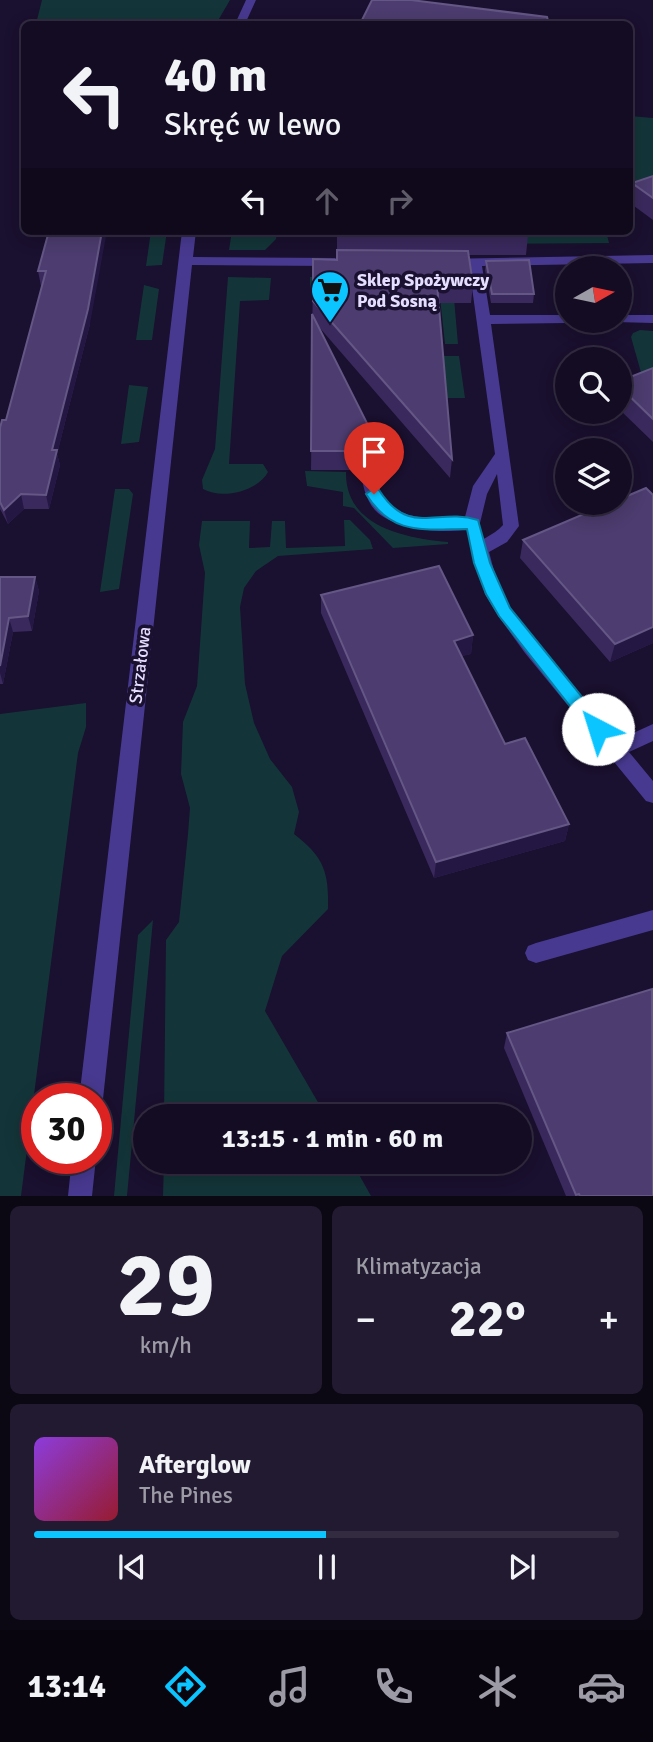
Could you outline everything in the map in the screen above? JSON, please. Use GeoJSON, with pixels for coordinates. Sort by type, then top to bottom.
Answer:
{"type":"FeatureCollection","features":[{"type":"Feature","properties":{"kind":"street"},"geometry":{"type":"LineString","coordinates":[[241,21],[251,0]]}},
{"type":"Feature","properties":{"kind":"street","name":"Strzałowa"},"geometry":{"type":"LineString","coordinates":[[93,1083],[188,235]]}},
{"type":"Feature","properties":{"kind":"street"},"geometry":{"type":"LineString","coordinates":[[426,262],[653,259]]}},
{"type":"Feature","properties":{"kind":"street"},"geometry":{"type":"LineString","coordinates":[[185,261],[348,262]]}},
{"type":"Feature","properties":{"kind":"street"},"geometry":{"type":"LineString","coordinates":[[475,263],[485,320],[511,526],[505,536],[480,549]]}},
{"type":"Feature","properties":{"kind":"street"},"geometry":{"type":"LineString","coordinates":[[485,320],[555,319]]}},
{"type":"Feature","properties":{"kind":"street"},"geometry":{"type":"LineString","coordinates":[[632,319],[653,320]]}},
{"type":"Feature","properties":{"kind":"street"},"geometry":{"type":"LineString","coordinates":[[503,455],[480,486],[474,502],[473,523],[494,594],[531,648],[653,795]]}},
{"type":"Feature","properties":{"kind":"street"},"geometry":{"type":"LineString","coordinates":[[368,470],[374,494],[381,505],[396,517],[411,524],[473,523]]}},
{"type":"Feature","properties":{"kind":"street"},"geometry":{"type":"LineString","coordinates":[[615,750],[653,732]]}},
{"type":"Feature","properties":{"kind":"street"},"geometry":{"type":"LineString","coordinates":[[536,953],[653,920]]}},
{"type":"Feature","properties":{"kind":"street"},"geometry":{"type":"LineString","coordinates":[[80,1196],[82,1174]]}},
{"type":"Feature","properties":{"kind":"green space"},"geometry":{"type":"Polygon","coordinates":[[[42,0],[230,0],[218,21],[37,21],[42,0]]]}},
{"type":"Feature","properties":{"kind":"green space"},"geometry":{"type":"Polygon","coordinates":[[[633,116],[653,118],[653,179],[633,187],[633,116]]]}},
{"type":"Feature","properties":{"kind":"green space"},"geometry":{"type":"Polygon","coordinates":[[[150,235],[166,235],[162,265],[146,266],[150,235]]]}},
{"type":"Feature","properties":{"kind":"green space"},"geometry":{"type":"Polygon","coordinates":[[[231,235],[276,235],[265,250],[229,250],[231,235]]]}},
{"type":"Feature","properties":{"kind":"green space"},"geometry":{"type":"Polygon","coordinates":[[[607,235],[609,243],[459,244],[494,236],[607,235]]]}},
{"type":"Feature","properties":{"kind":"green space"},"geometry":{"type":"Polygon","coordinates":[[[228,277],[271,278],[269,300],[240,301],[229,464],[263,464],[268,472],[248,489],[220,494],[203,489],[202,480],[215,449],[228,277]]]}},
{"type":"Feature","properties":{"kind":"green space"},"geometry":{"type":"Polygon","coordinates":[[[310,277],[437,277],[453,287],[458,344],[445,344],[439,288],[310,293],[310,277]]]}},
{"type":"Feature","properties":{"kind":"green space"},"geometry":{"type":"Polygon","coordinates":[[[144,285],[159,289],[152,340],[136,340],[144,285]]]}},
{"type":"Feature","properties":{"kind":"green space"},"geometry":{"type":"Polygon","coordinates":[[[640,330],[653,331],[653,385],[642,376],[631,337],[640,330]]]}},
{"type":"Feature","properties":{"kind":"green space"},"geometry":{"type":"Polygon","coordinates":[[[424,356],[459,356],[465,398],[427,398],[424,356]]]}},
{"type":"Feature","properties":{"kind":"green space"},"geometry":{"type":"Polygon","coordinates":[[[129,385],[148,387],[139,442],[121,444],[129,385]]]}},
{"type":"Feature","properties":{"kind":"green space"},"geometry":{"type":"Polygon","coordinates":[[[305,471],[346,472],[348,491],[355,506],[366,517],[397,533],[448,544],[393,548],[354,508],[343,506],[343,492],[307,486],[305,471]]]}},
{"type":"Feature","properties":{"kind":"green space"},"geometry":{"type":"Polygon","coordinates":[[[115,489],[129,489],[133,494],[119,589],[100,592],[115,489]]]}},
{"type":"Feature","properties":{"kind":"green space"},"geometry":{"type":"Polygon","coordinates":[[[344,520],[350,520],[370,540],[373,549],[278,556],[256,571],[244,588],[240,607],[245,684],[254,723],[270,759],[292,787],[299,812],[294,834],[312,850],[326,875],[328,909],[282,956],[265,1011],[319,1104],[164,1104],[166,940],[179,922],[188,834],[190,808],[181,774],[183,722],[197,686],[205,573],[199,545],[202,521],[250,521],[249,548],[270,547],[272,521],[285,521],[286,548],[345,546],[344,520]]]}},
{"type":"Feature","properties":{"kind":"green space"},"geometry":{"type":"Polygon","coordinates":[[[86,703],[86,727],[78,753],[36,1083],[21,1083],[21,1174],[24,1174],[21,1196],[0,1196],[0,714],[86,703]]]}},
{"type":"Feature","properties":{"kind":"green space"},"geometry":{"type":"Polygon","coordinates":[[[153,920],[136,1104],[133,1104],[127,1196],[114,1196],[138,935],[153,920]]]}},
{"type":"Feature","properties":{"kind":"green space"},"geometry":{"type":"Polygon","coordinates":[[[164,1174],[359,1174],[371,1196],[163,1196],[164,1174]]]}},
{"type":"Feature","properties":{"kind":"building"},"geometry":{"type":"Polygon","coordinates":[[[372,0],[411,0],[547,17],[548,21],[362,21],[372,0]]]}},
{"type":"Feature","properties":{"kind":"building"},"geometry":{"type":"Polygon","coordinates":[[[653,176],[653,198],[633,184],[653,176]]]}},
{"type":"Feature","properties":{"kind":"building"},"geometry":{"type":"Polygon","coordinates":[[[48,235],[101,235],[88,309],[52,450],[57,450],[46,495],[21,494],[4,510],[0,502],[0,428],[2,420],[6,420],[46,271],[38,271],[48,235]]]}},
{"type":"Feature","properties":{"kind":"building"},"geometry":{"type":"Polygon","coordinates":[[[529,235],[529,236],[337,236],[529,235]]]}},
{"type":"Feature","properties":{"kind":"building"},"geometry":{"type":"Polygon","coordinates":[[[337,250],[468,251],[473,284],[437,284],[452,459],[313,301],[313,259],[337,260],[337,250]]]}},
{"type":"Feature","properties":{"kind":"building"},"geometry":{"type":"Polygon","coordinates":[[[529,260],[534,294],[492,294],[486,261],[529,260]]]}},
{"type":"Feature","properties":{"kind":"building"},"geometry":{"type":"Polygon","coordinates":[[[312,314],[381,451],[369,443],[358,451],[311,451],[312,314]]]}},
{"type":"Feature","properties":{"kind":"building"},"geometry":{"type":"Polygon","coordinates":[[[653,368],[653,419],[632,399],[632,376],[653,368]]]}},
{"type":"Feature","properties":{"kind":"building"},"geometry":{"type":"Polygon","coordinates":[[[646,488],[653,495],[653,627],[615,644],[523,540],[582,515],[632,515],[632,494],[646,488]]]}},
{"type":"Feature","properties":{"kind":"building"},"geometry":{"type":"Polygon","coordinates":[[[439,566],[473,635],[454,641],[505,744],[525,738],[569,824],[436,862],[321,595],[439,566]]]}},
{"type":"Feature","properties":{"kind":"building"},"geometry":{"type":"Polygon","coordinates":[[[0,577],[35,577],[28,616],[9,618],[0,666],[0,577]]]}},
{"type":"Feature","properties":{"kind":"building"},"geometry":{"type":"Polygon","coordinates":[[[652,989],[653,1196],[576,1195],[507,1033],[652,989]]]}},
{"type":"Feature","properties":{"kind":"place","name":"Sklep Spożywczy Pod Sosną"},"geometry":{"type":"Point","coordinates":[330,324]}},
{"type":"Feature","properties":{"kind":"route"},"geometry":{"type":"LineString","coordinates":[[374,494],[381,505],[396,517],[411,524],[473,523],[482,563],[494,594],[531,648],[598,729]]}}]}
